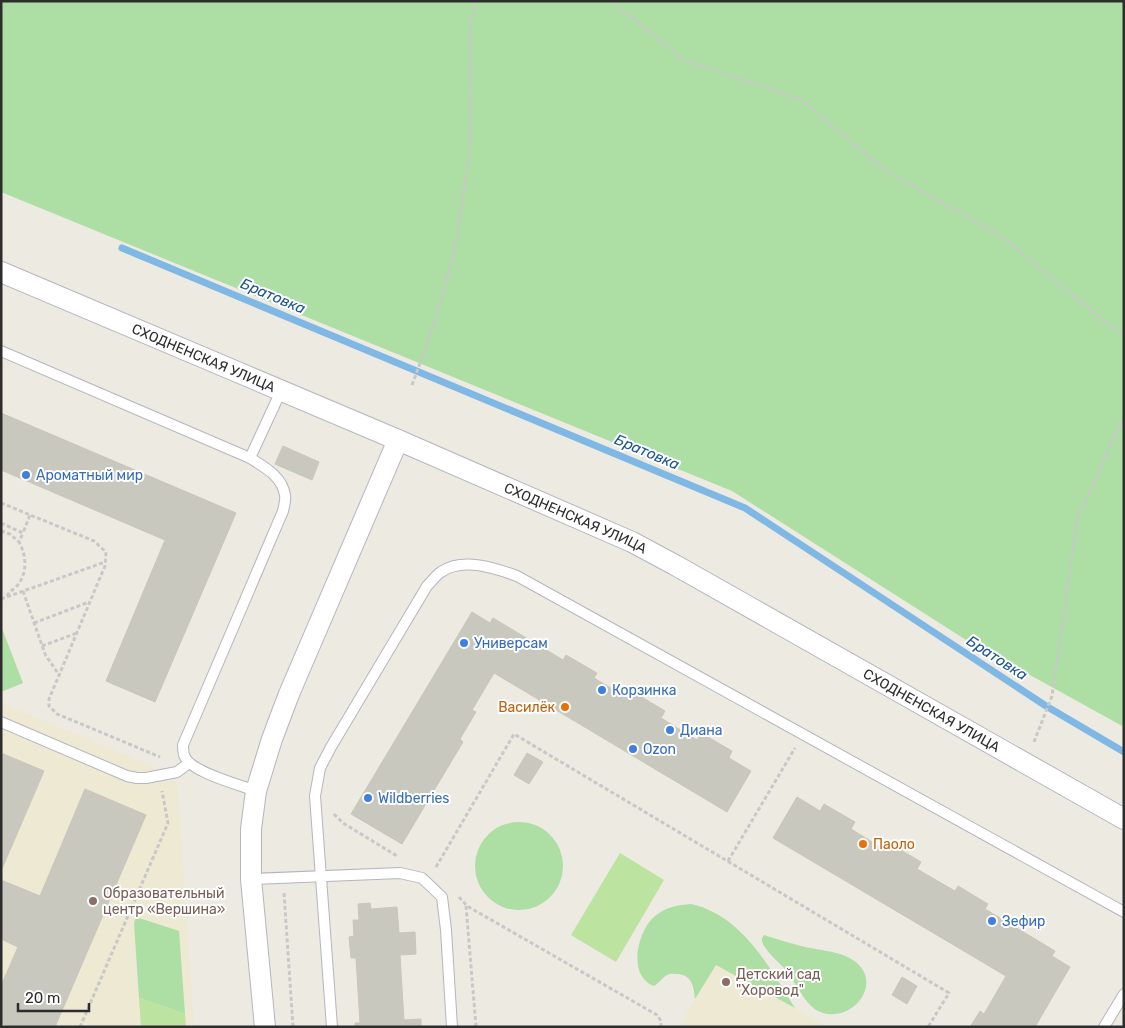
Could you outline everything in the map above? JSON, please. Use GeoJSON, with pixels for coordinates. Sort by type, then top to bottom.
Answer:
{"type":"FeatureCollection","features":[{"type":"Feature","properties":{"kind":"street","name":"СХОДНЕНСКАЯ УЛИЦА"},"geometry":{"type":"LineString","coordinates":[[1,272],[398,440],[632,542],[1124,819]]}},
{"type":"Feature","properties":{"kind":"street"},"geometry":{"type":"LineString","coordinates":[[264,1027],[251,879],[251,829],[256,792],[272,739],[289,694],[398,440]]}},
{"type":"Feature","properties":{"kind":"lane"},"geometry":{"type":"LineString","coordinates":[[1,351],[250,458],[270,470],[280,482],[285,496],[283,511],[186,735],[183,745],[186,765]]}},
{"type":"Feature","properties":{"kind":"lane"},"geometry":{"type":"LineString","coordinates":[[250,458],[281,391]]}},
{"type":"Feature","properties":{"kind":"lane"},"geometry":{"type":"LineString","coordinates":[[332,1027],[315,796],[320,768],[427,586],[441,572],[454,566],[473,565],[495,568],[517,576],[1124,912]]}},
{"type":"Feature","properties":{"kind":"lane"},"geometry":{"type":"LineString","coordinates":[[1,722],[127,776],[137,778],[176,772],[186,765]]}},
{"type":"Feature","properties":{"kind":"lane"},"geometry":{"type":"LineString","coordinates":[[186,765],[256,792]]}},
{"type":"Feature","properties":{"kind":"lane"},"geometry":{"type":"LineString","coordinates":[[251,879],[400,873],[422,878],[442,897],[452,1027]]}},
{"type":"Feature","properties":{"kind":"lane"},"geometry":{"type":"LineString","coordinates":[[1104,1027],[1124,994]]}},
{"type":"Feature","properties":{"kind":"path"},"geometry":{"type":"LineString","coordinates":[[412,385],[426,347],[454,255],[469,158],[470,26],[475,1]]}},
{"type":"Feature","properties":{"kind":"path"},"geometry":{"type":"LineString","coordinates":[[611,1],[684,60],[800,99],[885,170],[1002,237],[1114,329],[1124,333]]}},
{"type":"Feature","properties":{"kind":"path"},"geometry":{"type":"LineString","coordinates":[[1026,764],[1052,696],[1078,520],[1124,416]]}},
{"type":"Feature","properties":{"kind":"path"},"geometry":{"type":"LineString","coordinates":[[1,503],[94,541],[106,552],[105,562],[50,698],[49,706],[56,714],[186,765]]}},
{"type":"Feature","properties":{"kind":"path"},"geometry":{"type":"LineString","coordinates":[[19,542],[30,515]]}},
{"type":"Feature","properties":{"kind":"path"},"geometry":{"type":"LineString","coordinates":[[1,523],[23,532]]}},
{"type":"Feature","properties":{"kind":"path"},"geometry":{"type":"LineString","coordinates":[[1,531],[10,534],[19,542],[23,550],[25,567],[19,582],[7,597]]}},
{"type":"Feature","properties":{"kind":"path"},"geometry":{"type":"LineString","coordinates":[[1,599],[105,562]]}},
{"type":"Feature","properties":{"kind":"path"},"geometry":{"type":"LineString","coordinates":[[23,592],[45,654],[59,675]]}},
{"type":"Feature","properties":{"kind":"path"},"geometry":{"type":"LineString","coordinates":[[34,623],[90,602]]}},
{"type":"Feature","properties":{"kind":"path"},"geometry":{"type":"LineString","coordinates":[[42,646],[77,633]]}},
{"type":"Feature","properties":{"kind":"path"},"geometry":{"type":"LineString","coordinates":[[435,868],[514,734],[949,993],[928,1027]]}},
{"type":"Feature","properties":{"kind":"path"},"geometry":{"type":"LineString","coordinates":[[728,861],[803,735]]}},
{"type":"Feature","properties":{"kind":"path"},"geometry":{"type":"LineString","coordinates":[[80,1027],[168,823],[158,775]]}},
{"type":"Feature","properties":{"kind":"path"},"geometry":{"type":"LineString","coordinates":[[315,796],[344,822],[398,856]]}},
{"type":"Feature","properties":{"kind":"path"},"geometry":{"type":"LineString","coordinates":[[283,878],[293,1027]]}},
{"type":"Feature","properties":{"kind":"path"},"geometry":{"type":"LineString","coordinates":[[454,891],[467,906],[476,1027]]}},
{"type":"Feature","properties":{"kind":"path"},"geometry":{"type":"LineString","coordinates":[[442,897],[467,906],[658,1015],[661,1027]]}},
{"type":"Feature","properties":{"kind":"shaded area","name":"Образовательный центр «Вершина»"},"geometry":{"type":"Polygon","coordinates":[[[1,703],[177,776],[194,1027],[1,1027],[1,703]]]}},
{"type":"Feature","properties":{"kind":"shaded area","name":"Детский сад \"Хоровод\""},"geometry":{"type":"Polygon","coordinates":[[[715,964],[828,1027],[679,1027],[715,964]]]}},
{"type":"Feature","properties":{"kind":"green space"},"geometry":{"type":"Polygon","coordinates":[[[1,1],[1124,1],[1124,727],[963,638],[732,491],[1,192],[1,1]]]}},
{"type":"Feature","properties":{"kind":"green space"},"geometry":{"type":"Polygon","coordinates":[[[1,626],[23,683],[1,692],[1,626]]]}},
{"type":"Feature","properties":{"kind":"green space"},"geometry":{"type":"Polygon","coordinates":[[[510,822],[528,822],[544,829],[556,841],[563,857],[563,875],[556,891],[544,903],[528,910],[510,910],[494,903],[482,891],[475,875],[475,857],[482,841],[494,829],[510,822]]]}},
{"type":"Feature","properties":{"kind":"green space"},"geometry":{"type":"Polygon","coordinates":[[[620,853],[664,880],[616,962],[571,935],[620,853]]]}},
{"type":"Feature","properties":{"kind":"green space"},"geometry":{"type":"Polygon","coordinates":[[[691,904],[709,910],[725,919],[740,931],[765,960],[795,1008],[716,965],[695,999],[692,983],[683,975],[668,974],[654,986],[646,981],[640,973],[638,963],[638,953],[643,932],[659,913],[677,906],[691,904]]]}},
{"type":"Feature","properties":{"kind":"green space"},"geometry":{"type":"Polygon","coordinates":[[[136,917],[179,931],[185,1014],[139,998],[134,923],[136,917]]]}},
{"type":"Feature","properties":{"kind":"green space"},"geometry":{"type":"Polygon","coordinates":[[[764,935],[801,946],[835,953],[853,960],[863,969],[866,980],[865,991],[860,1000],[851,1008],[840,1013],[828,1014],[816,1010],[803,997],[786,970],[764,946],[762,938],[764,935]]]}},
{"type":"Feature","properties":{"kind":"green space"},"geometry":{"type":"Polygon","coordinates":[[[139,998],[185,1014],[186,1027],[141,1027],[139,998]]]}},
{"type":"Feature","properties":{"kind":"building"},"geometry":{"type":"Polygon","coordinates":[[[1,413],[236,513],[155,702],[106,681],[165,540],[1,470],[1,413]]]}},
{"type":"Feature","properties":{"kind":"building"},"geometry":{"type":"Polygon","coordinates":[[[283,446],[319,462],[312,480],[275,464],[283,446]]]}},
{"type":"Feature","properties":{"kind":"building"},"geometry":{"type":"Polygon","coordinates":[[[472,612],[490,623],[493,618],[563,660],[566,655],[597,673],[594,678],[631,700],[635,693],[665,711],[661,718],[697,740],[701,733],[732,751],[729,758],[751,771],[727,812],[494,673],[472,710],[476,712],[460,739],[463,742],[402,844],[351,814],[472,612]]]}},
{"type":"Feature","properties":{"kind":"building"},"geometry":{"type":"Polygon","coordinates":[[[1,753],[44,771],[1,871],[1,753]]]}},
{"type":"Feature","properties":{"kind":"building"},"geometry":{"type":"Polygon","coordinates":[[[527,753],[543,762],[529,784],[514,775],[527,753]]]}},
{"type":"Feature","properties":{"kind":"building"},"geometry":{"type":"Polygon","coordinates":[[[85,789],[146,815],[55,1027],[10,1027],[1,1023],[1,986],[18,947],[1,939],[1,880],[40,896],[85,789]]]}},
{"type":"Feature","properties":{"kind":"building"},"geometry":{"type":"Polygon","coordinates":[[[797,797],[820,811],[824,804],[855,822],[851,829],[887,851],[891,844],[921,862],[917,869],[955,891],[958,886],[988,904],[985,909],[1055,951],[1052,956],[1070,967],[1035,1027],[970,1027],[980,1011],[984,1014],[1006,976],[773,838],[797,797]]]}},
{"type":"Feature","properties":{"kind":"building"},"geometry":{"type":"Polygon","coordinates":[[[370,903],[371,909],[397,907],[399,933],[415,932],[416,954],[400,955],[404,1020],[421,1019],[421,1027],[355,1027],[355,1023],[360,1023],[356,958],[351,958],[349,937],[354,936],[353,920],[359,920],[358,904],[370,903]]]}},
{"type":"Feature","properties":{"kind":"building"},"geometry":{"type":"Polygon","coordinates":[[[902,977],[917,986],[907,1004],[892,995],[902,977]]]}},
{"type":"Feature","properties":{"kind":"waterway","name":"Братовка"},"geometry":{"type":"LineString","coordinates":[[122,248],[745,508],[1046,706],[1124,752]]}},
{"type":"Feature","properties":{"kind":"place","name":"Ароматный мир"},"geometry":{"type":"Point","coordinates":[26,475]}},
{"type":"Feature","properties":{"kind":"place","name":"Универсам"},"geometry":{"type":"Point","coordinates":[464,643]}},
{"type":"Feature","properties":{"kind":"place","name":"Корзинка"},"geometry":{"type":"Point","coordinates":[602,690]}},
{"type":"Feature","properties":{"kind":"place","name":"Василёк"},"geometry":{"type":"Point","coordinates":[565,707]}},
{"type":"Feature","properties":{"kind":"place","name":"Диана"},"geometry":{"type":"Point","coordinates":[670,730]}},
{"type":"Feature","properties":{"kind":"place","name":"Ozon"},"geometry":{"type":"Point","coordinates":[633,749]}},
{"type":"Feature","properties":{"kind":"place","name":"Wildberries"},"geometry":{"type":"Point","coordinates":[368,798]}},
{"type":"Feature","properties":{"kind":"place","name":"Паоло"},"geometry":{"type":"Point","coordinates":[863,844]}},
{"type":"Feature","properties":{"kind":"place","name":"Образовательный центр «Вершина»"},"geometry":{"type":"Point","coordinates":[93,901]}},
{"type":"Feature","properties":{"kind":"place","name":"Зефир"},"geometry":{"type":"Point","coordinates":[992,921]}},
{"type":"Feature","properties":{"kind":"place","name":"Детский сад \"Хоровод\""},"geometry":{"type":"Point","coordinates":[726,982]}}]}
